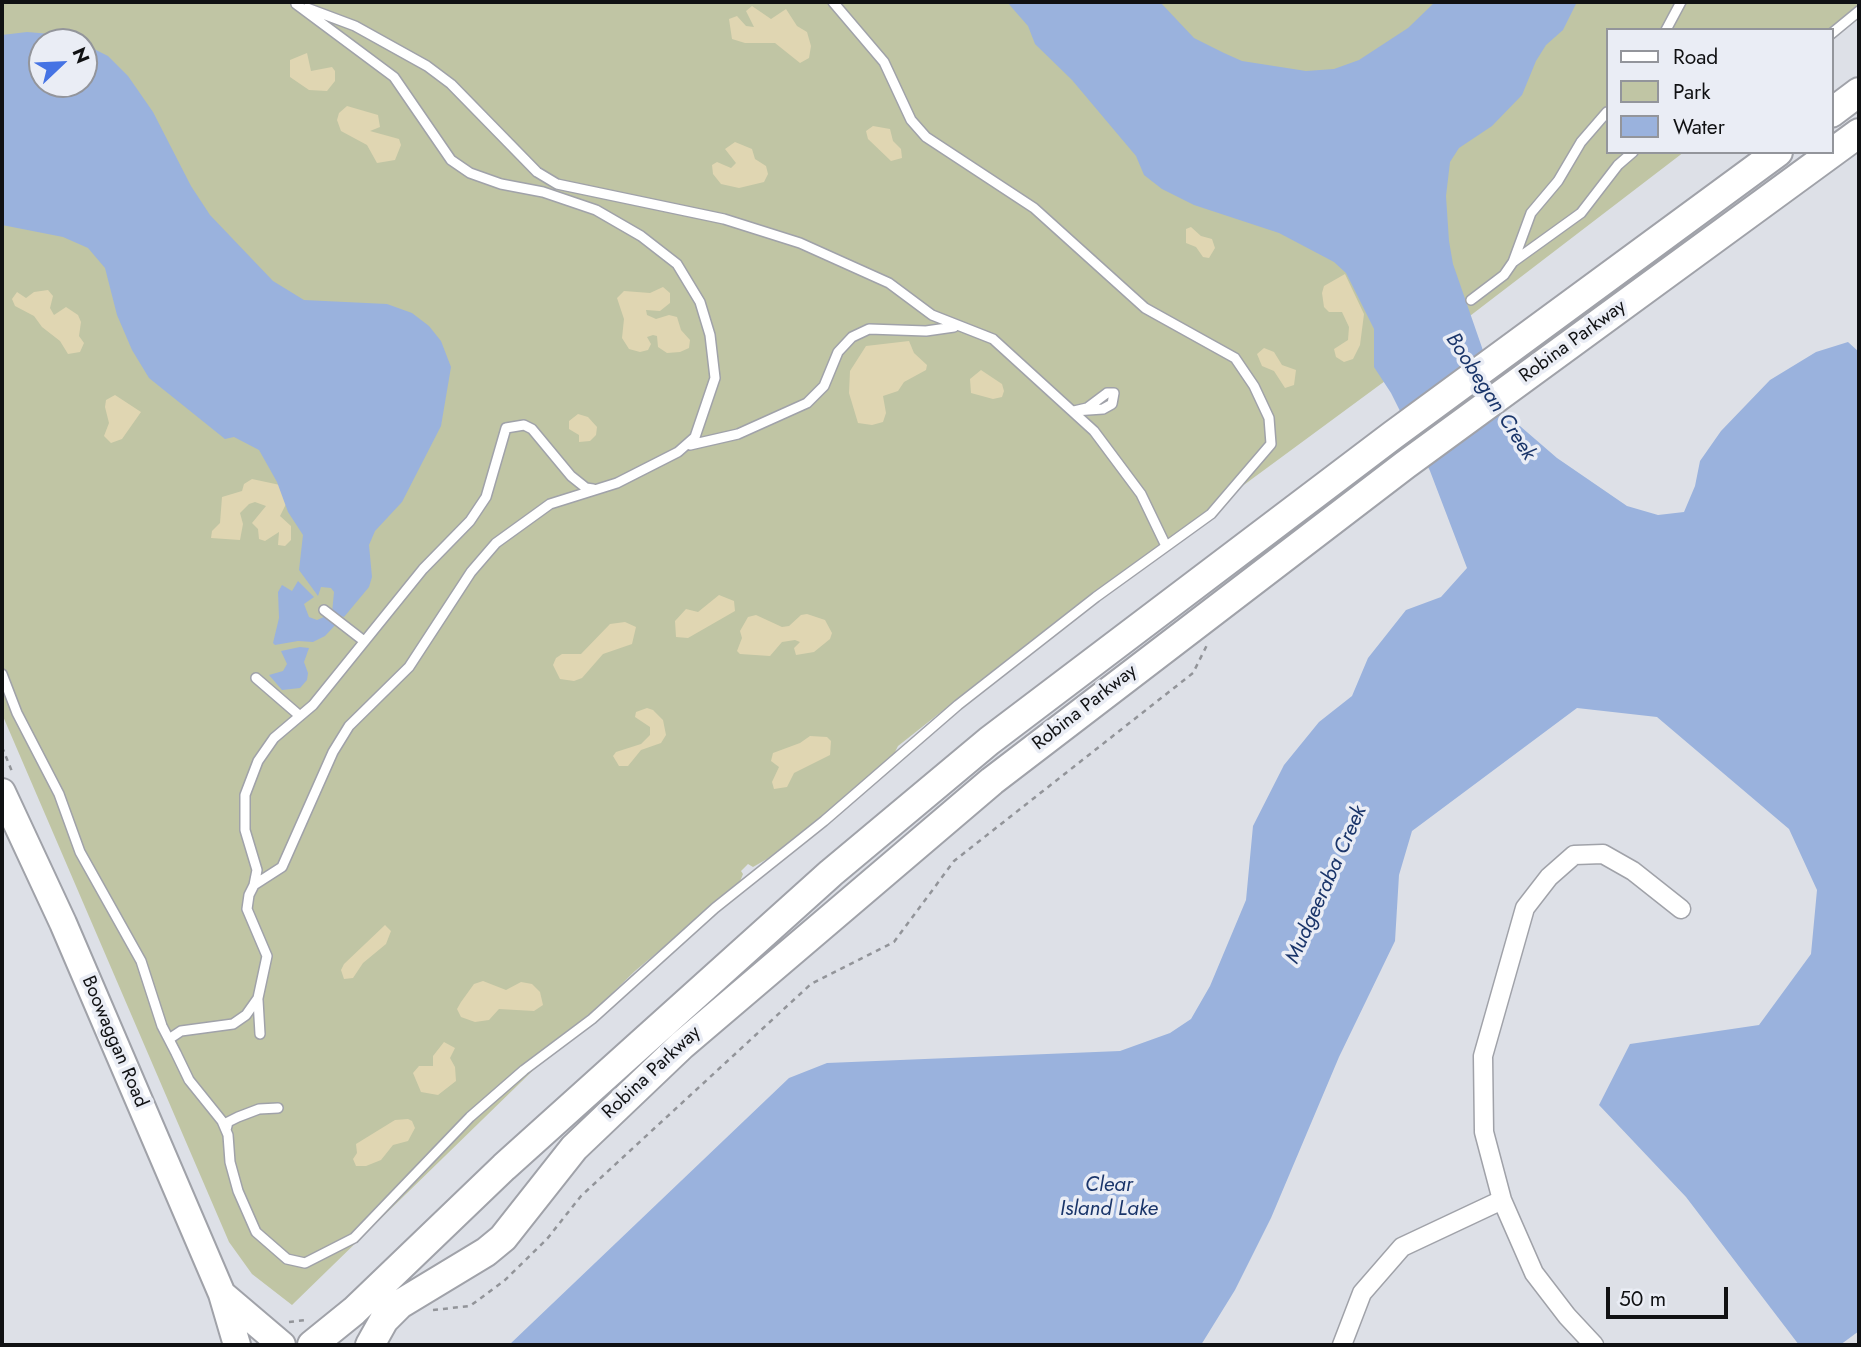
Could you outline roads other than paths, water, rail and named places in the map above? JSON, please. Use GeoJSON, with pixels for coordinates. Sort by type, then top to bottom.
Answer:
{"type":"FeatureCollection","features":[{"type":"Feature","properties":{"kind":"main road"},"geometry":{"type":"LineString","coordinates":[[1833,112],[1859,92]]}},
{"type":"Feature","properties":{"kind":"main road","name":"Robina Parkway"},"geometry":{"type":"LineString","coordinates":[[1833,152],[1859,133]]}},
{"type":"Feature","properties":{"kind":"main road","name":"Robina Parkway"},"geometry":{"type":"LineString","coordinates":[[313,1345],[354,1311],[504,1167],[842,864],[989,741],[1393,435],[1774,154]]}},
{"type":"Feature","properties":{"kind":"main road","name":"Robina Parkway"},"geometry":{"type":"LineString","coordinates":[[370,1345],[384,1320],[400,1304],[486,1252],[503,1238],[534,1202],[559,1166],[590,1132],[682,1045],[850,898],[1087,706],[1405,465],[1830,154]]}},
{"type":"Feature","properties":{"kind":"main road","name":"Boowaggan Road"},"geometry":{"type":"LineString","coordinates":[[2,792],[63,923],[222,1294],[237,1345]]}},
{"type":"Feature","properties":{"kind":"main road","name":"Boowaggan Road"},"geometry":{"type":"LineString","coordinates":[[222,1294],[282,1345]]}},
{"type":"Feature","properties":{"kind":"main road"},"geometry":{"type":"LineString","coordinates":[[289,1345],[305,1345]]}},
{"type":"Feature","properties":{"kind":"street"},"geometry":{"type":"LineString","coordinates":[[1594,1345],[1567,1316],[1534,1272],[1502,1200],[1484,1132],[1483,1056],[1525,908],[1549,877],[1574,855],[1603,854],[1633,871],[1681,909]]}},
{"type":"Feature","properties":{"kind":"street"},"geometry":{"type":"LineString","coordinates":[[1342,1345],[1362,1293],[1402,1247],[1502,1200]]}},
{"type":"Feature","properties":{"kind":"lane"},"geometry":{"type":"LineString","coordinates":[[2,674],[17,713],[58,794],[80,852],[141,961],[161,1021],[189,1080],[225,1125],[230,1161],[256,1232],[287,1259],[305,1263],[354,1238],[470,1117],[524,1070],[592,1019],[715,908],[824,821],[958,705],[1211,514],[1271,444],[1269,418],[1244,368],[1219,347],[1146,308],[1034,208],[926,136],[911,120],[884,62],[833,2]]}},
{"type":"Feature","properties":{"kind":"lane"},"geometry":{"type":"LineString","coordinates":[[1666,28],[1681,2]]}},
{"type":"Feature","properties":{"kind":"lane"},"geometry":{"type":"LineString","coordinates":[[294,3],[355,26],[426,66],[451,84],[537,173],[557,184],[724,219],[800,243],[889,283],[932,315],[993,339],[1028,368],[1048,392],[1074,411],[1094,431],[1141,494],[1166,546]]}},
{"type":"Feature","properties":{"kind":"lane"},"geometry":{"type":"LineString","coordinates":[[294,3],[394,78],[451,160],[481,177],[542,192],[596,210],[641,236],[677,264],[700,302],[710,335],[715,379],[695,437],[677,452]]}},
{"type":"Feature","properties":{"kind":"lane"},"geometry":{"type":"LineString","coordinates":[[1833,32],[1859,11]]}},
{"type":"Feature","properties":{"kind":"lane"},"geometry":{"type":"LineString","coordinates":[[1471,300],[1504,275],[1513,262],[1531,213],[1558,181],[1581,142],[1605,114]]}},
{"type":"Feature","properties":{"kind":"lane"},"geometry":{"type":"LineString","coordinates":[[1513,262],[1581,213],[1631,154]]}},
{"type":"Feature","properties":{"kind":"lane"},"geometry":{"type":"LineString","coordinates":[[932,315],[937,323],[932,329]]}},
{"type":"Feature","properties":{"kind":"lane"},"geometry":{"type":"LineString","coordinates":[[563,499],[617,483],[696,442],[738,435],[807,403],[824,386],[838,352],[852,337],[869,329],[959,327]]}},
{"type":"Feature","properties":{"kind":"lane"},"geometry":{"type":"LineString","coordinates":[[701,422],[701,433],[712,439]]}},
{"type":"Feature","properties":{"kind":"lane"},"geometry":{"type":"LineString","coordinates":[[260,1034],[258,998],[267,956],[247,909],[256,866],[245,830],[245,795],[258,761],[274,738],[313,705],[423,569],[450,544],[481,505],[495,474],[506,428],[524,425],[532,429],[575,480],[595,489]]}},
{"type":"Feature","properties":{"kind":"lane"},"geometry":{"type":"LineString","coordinates":[[254,885],[282,867],[333,752],[349,726],[408,667],[471,572],[496,543],[519,524],[577,490],[575,480]]}},
{"type":"Feature","properties":{"kind":"lane"},"geometry":{"type":"LineString","coordinates":[[324,610],[364,641]]}},
{"type":"Feature","properties":{"kind":"lane"},"geometry":{"type":"LineString","coordinates":[[256,678],[300,716]]}},
{"type":"Feature","properties":{"kind":"lane"},"geometry":{"type":"LineString","coordinates":[[256,866],[266,873],[273,873]]}},
{"type":"Feature","properties":{"kind":"lane"},"geometry":{"type":"LineString","coordinates":[[161,1021],[166,1028],[181,1031],[233,1024],[246,1015],[258,998]]}},
{"type":"Feature","properties":{"kind":"lane"},"geometry":{"type":"LineString","coordinates":[[169,1039],[181,1031]]}},
{"type":"Feature","properties":{"kind":"lane"},"geometry":{"type":"LineString","coordinates":[[225,1125],[251,1111],[278,1108]]}},
{"type":"Feature","properties":{"kind":"water","name":"Clear Island Lake"},"geometry":{"type":"Polygon","coordinates":[[[1007,2],[1160,2],[1194,38],[1224,53],[1242,61],[1306,71],[1334,69],[1359,60],[1408,28],[1435,2],[1577,2],[1563,30],[1546,45],[1536,61],[1522,95],[1492,126],[1459,148],[1450,162],[1446,196],[1449,241],[1453,264],[1487,362],[1491,401],[1557,458],[1627,506],[1658,515],[1684,512],[1695,486],[1700,461],[1721,431],[1770,380],[1816,352],[1848,342],[1859,352],[1859,1331],[1840,1345],[1799,1345],[1686,1197],[1599,1105],[1630,1044],[1759,1025],[1811,954],[1817,890],[1789,829],[1657,717],[1577,708],[1412,831],[1399,875],[1395,941],[1339,1057],[1271,1218],[1235,1290],[1201,1345],[509,1345],[789,1078],[827,1063],[1120,1051],[1170,1033],[1191,1019],[1210,986],[1246,900],[1253,826],[1284,765],[1319,722],[1352,696],[1368,658],[1406,610],[1441,597],[1467,568],[1430,471],[1391,393],[1374,367],[1374,329],[1346,273],[1334,262],[1279,233],[1194,205],[1162,189],[1144,175],[1136,156],[1072,80],[1035,44],[1028,26],[1007,2]]]}},
{"type":"Feature","properties":{"kind":"water"},"geometry":{"type":"Polygon","coordinates":[[[28,32],[28,98],[98,98],[98,51],[108,56],[128,76],[153,112],[191,186],[210,215],[273,281],[304,300],[387,304],[412,313],[429,326],[441,341],[451,367],[441,426],[402,502],[375,531],[369,545],[372,577],[369,587],[344,617],[332,613],[334,592],[331,588],[321,587],[318,596],[299,570],[303,535],[288,512],[277,482],[259,450],[234,437],[225,439],[149,378],[132,350],[117,315],[105,268],[88,248],[63,237],[2,225],[2,35],[28,32]]]}},
{"type":"Feature","properties":{"kind":"water"},"geometry":{"type":"Polygon","coordinates":[[[298,581],[314,597],[304,604],[309,617],[317,620],[326,616],[339,621],[325,636],[313,642],[298,641],[275,645],[273,643],[279,618],[278,592],[282,585],[292,591],[298,581]]]}},
{"type":"Feature","properties":{"kind":"water"},"geometry":{"type":"Polygon","coordinates":[[[309,648],[304,662],[308,673],[307,680],[300,688],[282,690],[269,675],[283,671],[287,664],[281,651],[309,648]]]}},
{"type":"Feature","properties":{"kind":"water label","name":"Boobegan Creek"},"geometry":{"type":"Point","coordinates":[1490,397]}},
{"type":"Feature","properties":{"kind":"water label","name":"Mudgeeraba Creek"},"geometry":{"type":"Point","coordinates":[1327,885]}}]}
